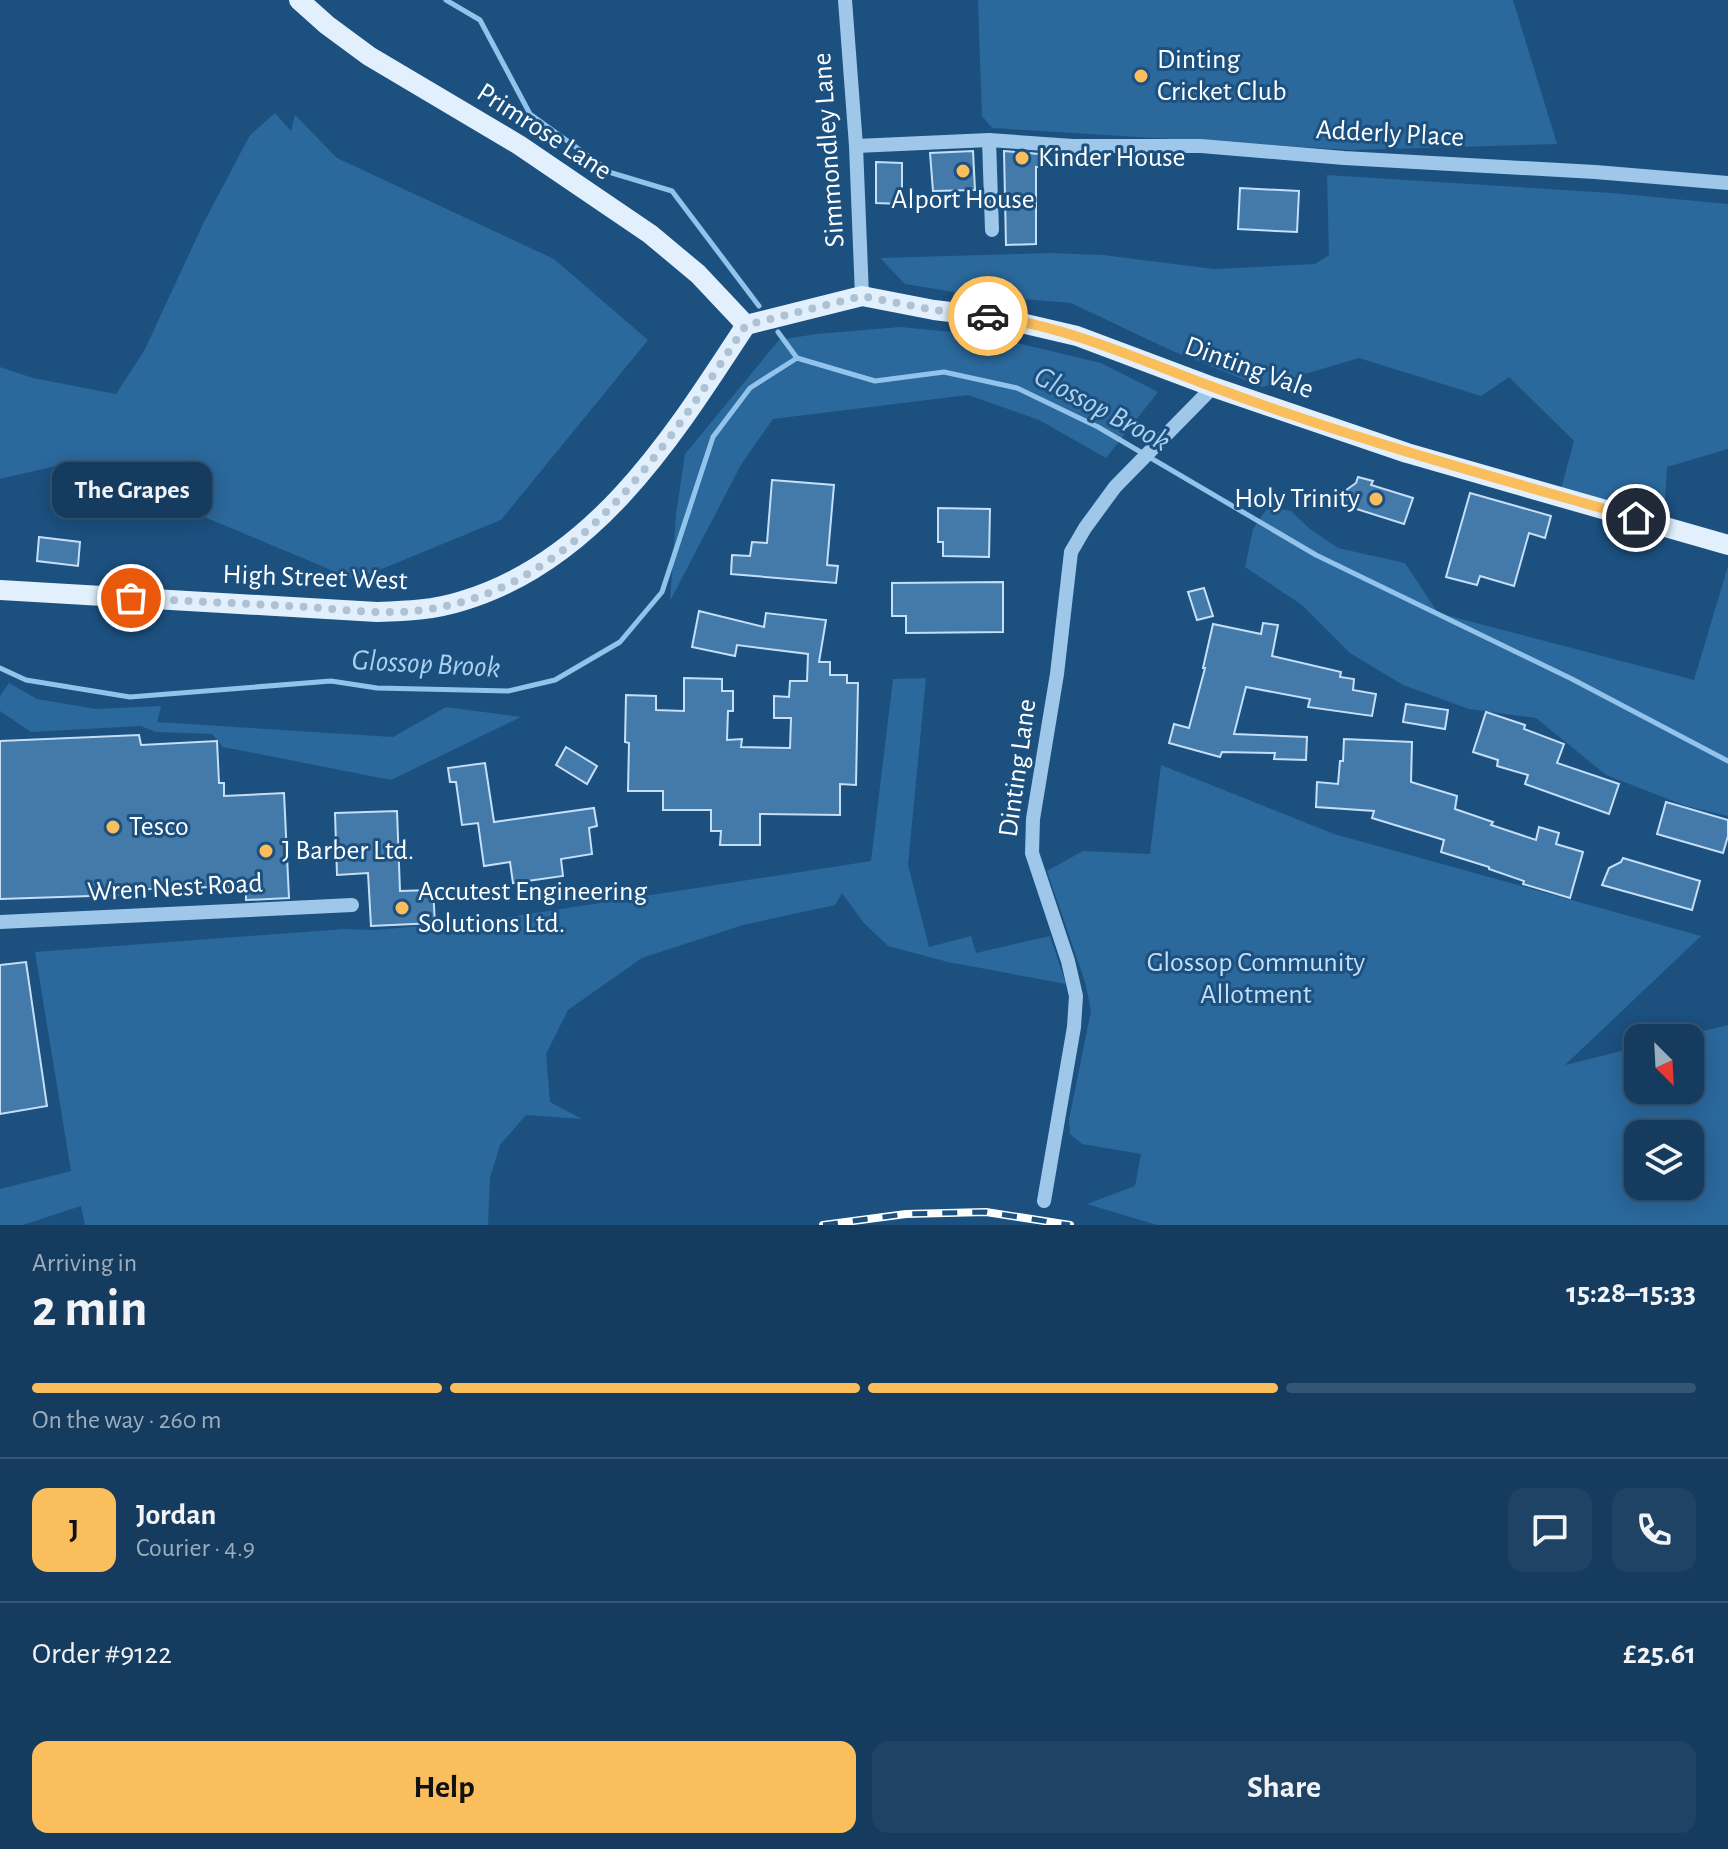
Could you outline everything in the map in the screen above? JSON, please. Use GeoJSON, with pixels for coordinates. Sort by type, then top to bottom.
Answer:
{"type":"FeatureCollection","features":[{"type":"Feature","properties":{"kind":"main road","name":"Primrose Lane"},"geometry":{"type":"LineString","coordinates":[[299,0],[369,56],[519,145],[650,234],[698,274],[746,325]]}},
{"type":"Feature","properties":{"kind":"main road","name":"Dinting Vale"},"geometry":{"type":"LineString","coordinates":[[746,325],[862,296],[934,310],[1000,318],[1077,336],[1213,387],[1421,458],[1728,545]]}},
{"type":"Feature","properties":{"kind":"main road","name":"High Street West"},"geometry":{"type":"LineString","coordinates":[[0,590],[377,612],[424,610],[495,590],[556,556],[623,496],[673,431],[746,325]]}},
{"type":"Feature","properties":{"kind":"street","name":"Simmondley Lane"},"geometry":{"type":"LineString","coordinates":[[845,0],[856,146],[862,296]]}},
{"type":"Feature","properties":{"kind":"street","name":"Adderly Place"},"geometry":{"type":"LineString","coordinates":[[856,146],[989,140],[1073,146],[1201,146],[1728,183]]}},
{"type":"Feature","properties":{"kind":"street"},"geometry":{"type":"LineString","coordinates":[[989,140],[992,230]]}},
{"type":"Feature","properties":{"kind":"street","name":"Dinting Lane"},"geometry":{"type":"LineString","coordinates":[[1044,1201],[1074,1027],[1076,996],[1068,961],[1032,853],[1033,819],[1057,674],[1071,552],[1085,528],[1126,477],[1213,387]]}},
{"type":"Feature","properties":{"kind":"street","name":"Wren Nest Road"},"geometry":{"type":"LineString","coordinates":[[0,922],[352,905]]}},
{"type":"Feature","properties":{"kind":"green space"},"geometry":{"type":"Polygon","coordinates":[[[978,0],[1513,0],[1557,144],[1351,150],[992,128],[982,116],[978,0]]]}},
{"type":"Feature","properties":{"kind":"green space"},"geometry":{"type":"Polygon","coordinates":[[[275,113],[291,131],[295,115],[337,158],[554,259],[648,340],[501,520],[355,580],[73,462],[0,479],[0,367],[33,378],[116,394],[144,351],[204,222],[250,135],[275,113]]]}},
{"type":"Feature","properties":{"kind":"green space"},"geometry":{"type":"Polygon","coordinates":[[[1327,175],[1612,193],[1728,204],[1728,449],[1667,467],[1664,519],[1561,489],[1574,441],[1509,377],[1481,396],[1359,358],[1262,387],[1168,349],[1071,303],[972,295],[905,284],[880,258],[1050,253],[1103,255],[1214,269],[1315,264],[1329,255],[1327,175]]]}},
{"type":"Feature","properties":{"kind":"green space"},"geometry":{"type":"Polygon","coordinates":[[[900,327],[983,335],[1101,363],[1158,392],[1106,458],[1039,420],[968,395],[773,419],[742,463],[670,601],[676,514],[685,454],[779,340],[900,327]]]}},
{"type":"Feature","properties":{"kind":"green space"},"geometry":{"type":"Polygon","coordinates":[[[1268,507],[1291,511],[1338,548],[1405,563],[1438,613],[1694,680],[1728,566],[1728,816],[1686,806],[1606,775],[1536,718],[1469,709],[1403,685],[1350,653],[1302,605],[1245,567],[1253,529],[1268,507]]]}},
{"type":"Feature","properties":{"kind":"green space"},"geometry":{"type":"Polygon","coordinates":[[[926,678],[908,865],[929,947],[971,936],[976,953],[1050,936],[1066,984],[948,962],[888,946],[863,922],[842,893],[835,905],[743,925],[642,958],[568,1010],[546,1054],[550,1102],[582,1119],[526,1115],[500,1145],[490,1178],[488,1225],[85,1225],[81,1206],[23,1225],[0,1225],[0,1189],[71,1171],[35,952],[490,920],[871,861],[893,679],[926,678]]]}},
{"type":"Feature","properties":{"kind":"green space"},"geometry":{"type":"Polygon","coordinates":[[[9,683],[37,699],[96,709],[161,706],[157,722],[393,737],[446,707],[521,717],[391,780],[223,747],[212,734],[156,732],[141,726],[31,732],[0,711],[0,696],[9,683]]]}},
{"type":"Feature","properties":{"kind":"green space","name":"Glossop Community Allotment"},"geometry":{"type":"Polygon","coordinates":[[[1161,765],[1334,834],[1701,936],[1565,1065],[1624,1050],[1624,1104],[1704,1104],[1704,1031],[1728,1025],[1728,1225],[1157,1225],[1087,1204],[1135,1186],[1141,1154],[1082,1144],[1070,1134],[1069,1119],[1091,1011],[1085,982],[1047,871],[1083,851],[1150,854],[1161,765]]]}},
{"type":"Feature","properties":{"kind":"building"},"geometry":{"type":"Polygon","coordinates":[[[973,151],[975,190],[933,191],[930,153],[973,151]]]}},
{"type":"Feature","properties":{"kind":"building"},"geometry":{"type":"Polygon","coordinates":[[[1004,151],[1039,154],[1039,167],[1036,167],[1036,244],[1006,245],[1004,151]]]}},
{"type":"Feature","properties":{"kind":"building"},"geometry":{"type":"Polygon","coordinates":[[[876,162],[902,163],[902,204],[876,203],[876,162]]]}},
{"type":"Feature","properties":{"kind":"building"},"geometry":{"type":"Polygon","coordinates":[[[1240,188],[1299,191],[1297,232],[1238,229],[1240,188]]]}},
{"type":"Feature","properties":{"kind":"building","name":"Holy Trinity"},"geometry":{"type":"Polygon","coordinates":[[[1358,477],[1373,481],[1371,485],[1413,498],[1404,524],[1344,505],[1342,493],[1356,483],[1358,477]]]}},
{"type":"Feature","properties":{"kind":"building"},"geometry":{"type":"Polygon","coordinates":[[[772,480],[834,485],[827,565],[838,566],[836,583],[731,574],[732,555],[750,556],[752,542],[767,543],[772,480]]]}},
{"type":"Feature","properties":{"kind":"building"},"geometry":{"type":"Polygon","coordinates":[[[1470,493],[1551,516],[1545,538],[1529,533],[1514,586],[1480,576],[1477,585],[1446,577],[1470,493]]]}},
{"type":"Feature","properties":{"kind":"building"},"geometry":{"type":"Polygon","coordinates":[[[938,508],[990,509],[989,557],[943,556],[943,542],[938,542],[938,508]]]}},
{"type":"Feature","properties":{"kind":"building"},"geometry":{"type":"Polygon","coordinates":[[[39,537],[80,542],[78,566],[37,561],[39,537]]]}},
{"type":"Feature","properties":{"kind":"building"},"geometry":{"type":"Polygon","coordinates":[[[1003,582],[1003,632],[906,633],[906,616],[892,616],[892,583],[1003,582]]]}},
{"type":"Feature","properties":{"kind":"building"},"geometry":{"type":"Polygon","coordinates":[[[1204,588],[1213,616],[1197,620],[1188,592],[1204,588]]]}},
{"type":"Feature","properties":{"kind":"building"},"geometry":{"type":"Polygon","coordinates":[[[699,611],[764,627],[766,613],[826,620],[819,662],[830,662],[830,675],[847,675],[847,683],[858,683],[856,785],[840,784],[840,815],[760,814],[760,845],[720,845],[721,831],[711,831],[711,810],[663,810],[663,791],[628,791],[626,695],[656,696],[656,710],[684,711],[684,678],[722,679],[722,691],[733,691],[733,711],[728,711],[727,740],[742,739],[741,747],[790,748],[791,718],[774,718],[774,696],[789,697],[790,681],[807,681],[808,654],[737,645],[735,656],[692,647],[699,611]]]}},
{"type":"Feature","properties":{"kind":"building"},"geometry":{"type":"Polygon","coordinates":[[[1263,623],[1278,625],[1272,656],[1341,672],[1340,677],[1354,679],[1353,690],[1376,694],[1372,716],[1308,707],[1310,699],[1246,687],[1234,734],[1307,737],[1306,760],[1274,759],[1275,753],[1222,752],[1220,757],[1169,743],[1174,724],[1189,728],[1213,624],[1261,634],[1263,623]]]}},
{"type":"Feature","properties":{"kind":"building"},"geometry":{"type":"Polygon","coordinates":[[[1406,704],[1448,710],[1445,729],[1403,722],[1406,704]]]}},
{"type":"Feature","properties":{"kind":"building"},"geometry":{"type":"Polygon","coordinates":[[[1486,712],[1525,725],[1524,729],[1564,744],[1557,763],[1619,784],[1609,814],[1525,784],[1528,775],[1497,766],[1498,760],[1473,752],[1486,712]]]}},
{"type":"Feature","properties":{"kind":"building","name":"Tesco"},"geometry":{"type":"Polygon","coordinates":[[[139,735],[141,745],[217,741],[219,783],[224,783],[224,796],[284,793],[289,898],[246,900],[246,886],[120,890],[121,895],[0,899],[0,741],[139,735]]]}},
{"type":"Feature","properties":{"kind":"building"},"geometry":{"type":"Polygon","coordinates":[[[1344,739],[1412,742],[1411,782],[1457,796],[1455,809],[1493,822],[1491,825],[1536,840],[1539,827],[1559,833],[1556,844],[1583,852],[1570,898],[1523,884],[1524,881],[1489,867],[1441,852],[1444,840],[1372,818],[1374,811],[1316,807],[1317,782],[1338,784],[1344,739]]]}},
{"type":"Feature","properties":{"kind":"building"},"geometry":{"type":"Polygon","coordinates":[[[566,747],[597,766],[587,784],[556,765],[566,747]]]}},
{"type":"Feature","properties":{"kind":"building"},"geometry":{"type":"Polygon","coordinates":[[[485,763],[494,822],[594,808],[597,826],[589,828],[592,854],[561,859],[563,876],[513,883],[510,862],[484,866],[478,823],[462,825],[456,782],[450,782],[448,768],[485,763]]]}},
{"type":"Feature","properties":{"kind":"building"},"geometry":{"type":"Polygon","coordinates":[[[1666,802],[1728,820],[1723,853],[1657,834],[1666,802]]]}},
{"type":"Feature","properties":{"kind":"building"},"geometry":{"type":"Polygon","coordinates":[[[397,811],[400,891],[433,890],[435,923],[371,926],[368,873],[337,875],[335,813],[397,811]]]}},
{"type":"Feature","properties":{"kind":"building"},"geometry":{"type":"Polygon","coordinates":[[[1623,858],[1700,881],[1692,910],[1602,885],[1609,868],[1623,858]]]}},
{"type":"Feature","properties":{"kind":"building"},"geometry":{"type":"Polygon","coordinates":[[[26,962],[47,1106],[0,1114],[0,965],[26,962]]]}},
{"type":"Feature","properties":{"kind":"waterway"},"geometry":{"type":"LineString","coordinates":[[446,0],[480,20],[530,114],[612,173],[672,191],[759,306]]}},
{"type":"Feature","properties":{"kind":"waterway"},"geometry":{"type":"LineString","coordinates":[[778,332],[797,358]]}},
{"type":"Feature","properties":{"kind":"waterway","name":"Glossop Brook"},"geometry":{"type":"LineString","coordinates":[[0,668],[26,680],[130,697],[331,681],[377,688],[508,691],[555,680],[620,642],[662,592],[713,437],[750,388],[797,358],[875,381],[944,372],[1017,388],[1098,427],[1316,555],[1572,679],[1728,761]]}},
{"type":"Feature","properties":{"kind":"railway"},"geometry":{"type":"LineString","coordinates":[[823,1225],[906,1214],[986,1212],[1070,1225]]}},
{"type":"Feature","properties":{"kind":"way so far"},"geometry":{"type":"LineString","coordinates":[[131,598],[377,612],[424,610],[461,602],[520,578],[556,556],[603,516],[658,452],[746,325],[862,296],[934,310],[988,316]]}},
{"type":"Feature","properties":{"kind":"place","name":"Dinting Cricket Club"},"geometry":{"type":"Point","coordinates":[1141,76]}},
{"type":"Feature","properties":{"kind":"place","name":"Kinder House"},"geometry":{"type":"Point","coordinates":[1022,158]}},
{"type":"Feature","properties":{"kind":"place","name":"Alport House"},"geometry":{"type":"Point","coordinates":[963,171]}},
{"type":"Feature","properties":{"kind":"place","name":"Holy Trinity"},"geometry":{"type":"Point","coordinates":[1376,499]}},
{"type":"Feature","properties":{"kind":"place","name":"The Grapes"},"geometry":{"type":"Point","coordinates":[131,598]}},
{"type":"Feature","properties":{"kind":"place","name":"Tesco"},"geometry":{"type":"Point","coordinates":[113,827]}},
{"type":"Feature","properties":{"kind":"place","name":"J Barber Ltd."},"geometry":{"type":"Point","coordinates":[266,851]}},
{"type":"Feature","properties":{"kind":"place","name":"Accutest Engineering Solutions Ltd."},"geometry":{"type":"Point","coordinates":[402,908]}},
{"type":"Feature","properties":{"kind":"route"},"geometry":{"type":"LineString","coordinates":[[988,316],[1077,336],[1213,387],[1407,453],[1636,518]]}}]}
